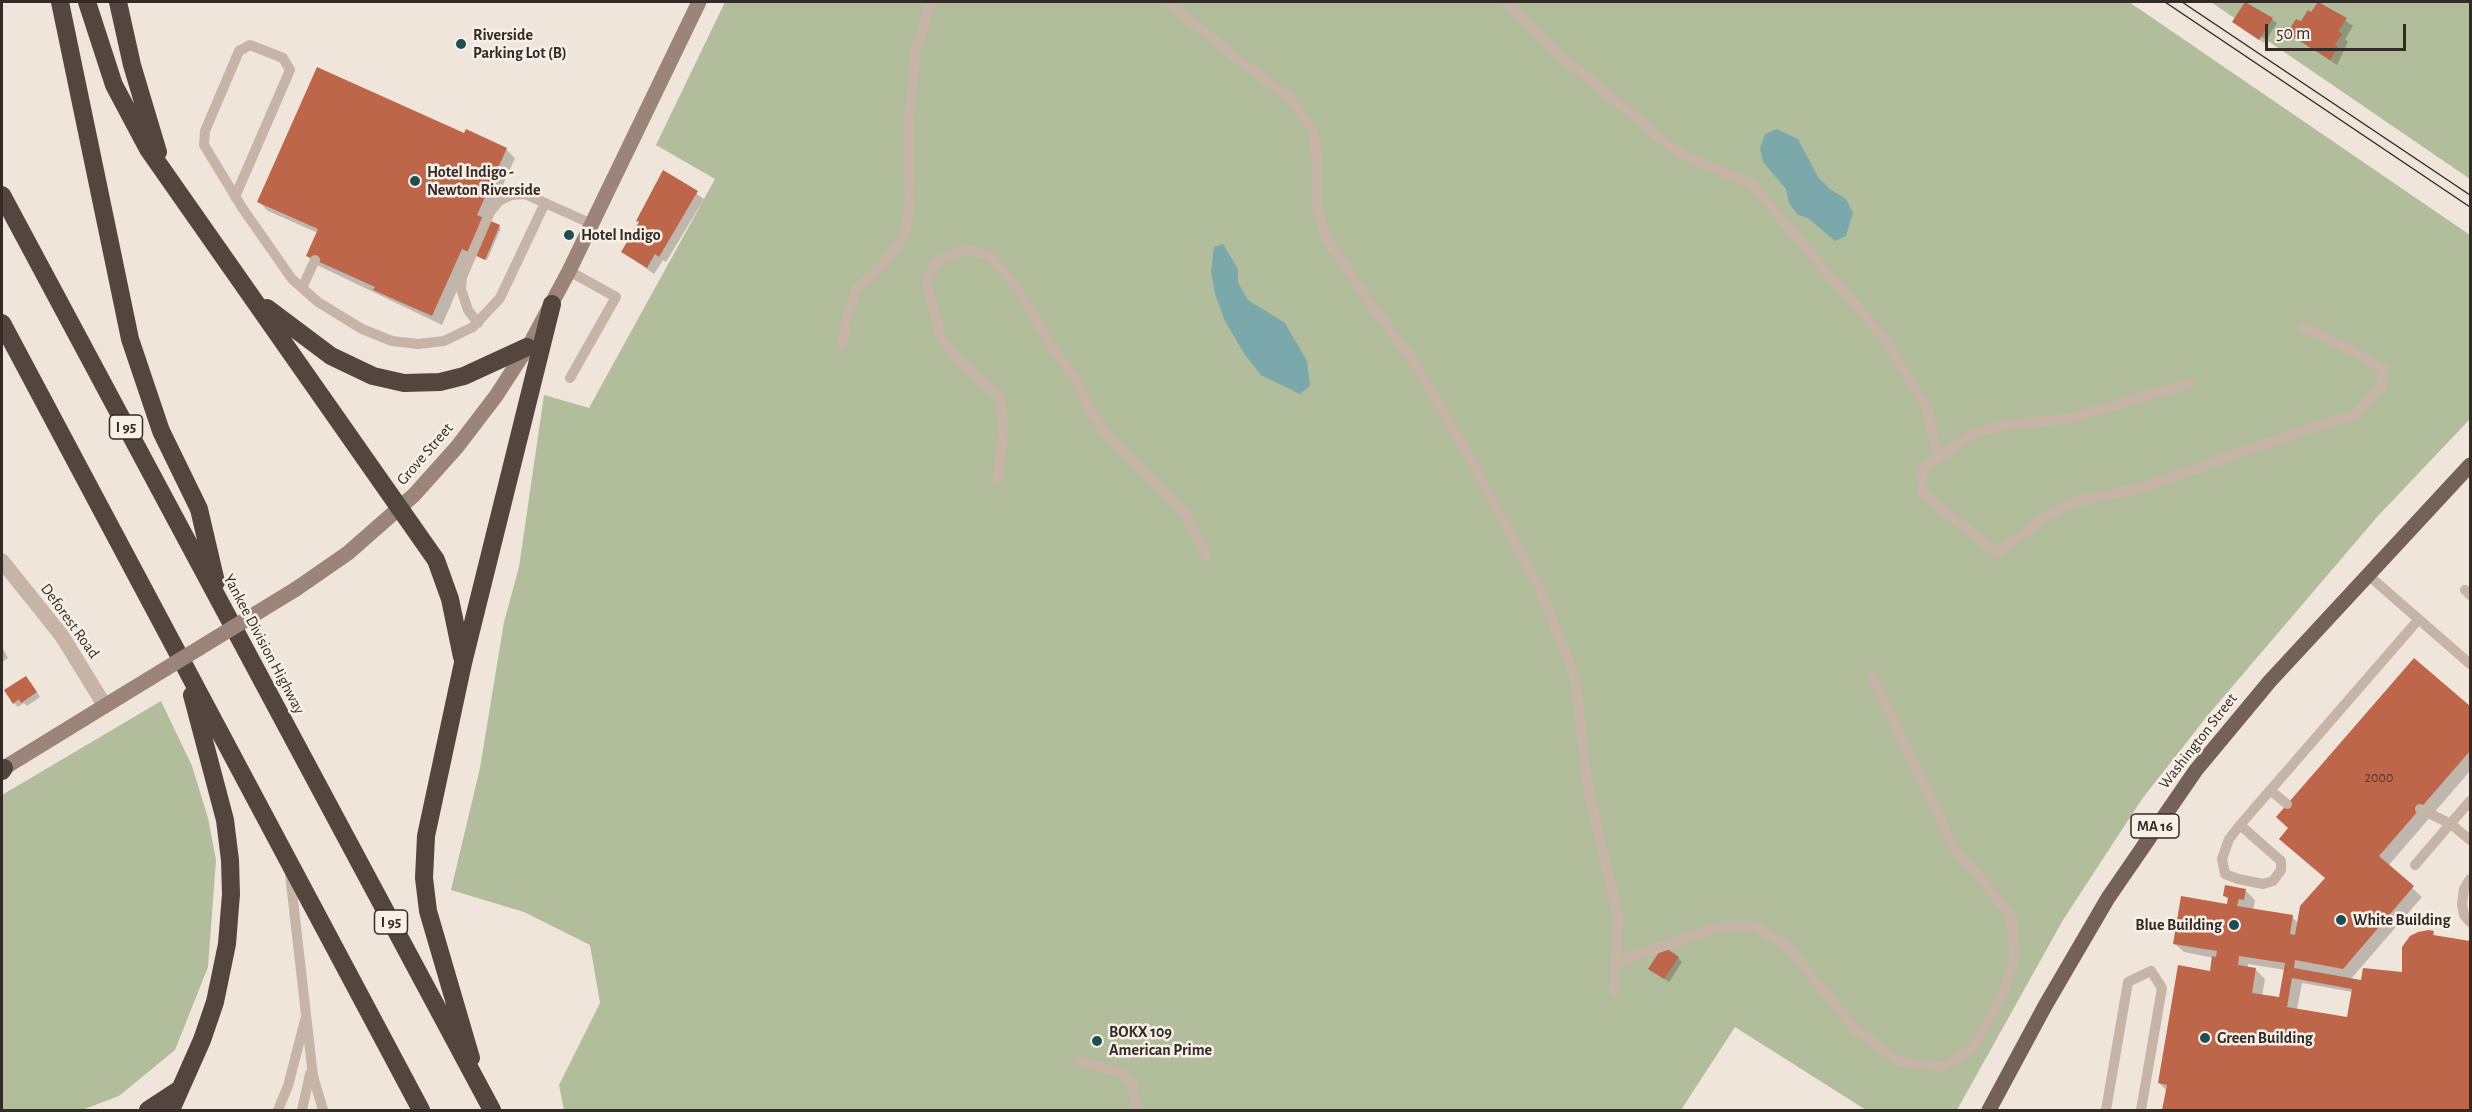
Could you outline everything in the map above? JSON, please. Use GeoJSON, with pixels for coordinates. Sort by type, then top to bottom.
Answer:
{"type":"FeatureCollection","features":[{"type":"Feature","properties":{"kind":"highway"},"geometry":{"type":"LineString","coordinates":[[60,2],[130,339],[160,431],[199,509],[222,607]]}},
{"type":"Feature","properties":{"kind":"highway"},"geometry":{"type":"LineString","coordinates":[[87,2],[117,92],[139,135],[432,554],[444,578],[463,663]]}},
{"type":"Feature","properties":{"kind":"highway"},"geometry":{"type":"LineString","coordinates":[[118,2],[132,65],[165,174]]}},
{"type":"Feature","properties":{"kind":"highway","name":"Yankee Division Highway"},"geometry":{"type":"LineString","coordinates":[[2,195],[492,1110]]}},
{"type":"Feature","properties":{"kind":"highway"},"geometry":{"type":"LineString","coordinates":[[247,291],[294,330],[331,356],[358,370],[389,380],[421,383],[452,380],[473,374],[527,347]]}},
{"type":"Feature","properties":{"kind":"highway"},"geometry":{"type":"LineString","coordinates":[[479,1088],[449,976],[430,920],[424,878],[429,813],[463,663],[552,304]]}},
{"type":"Feature","properties":{"kind":"highway"},"geometry":{"type":"LineString","coordinates":[[2,323],[421,1110]]}},
{"type":"Feature","properties":{"kind":"highway"},"geometry":{"type":"LineString","coordinates":[[171,1110],[207,1026],[218,991],[231,894],[225,820],[209,767],[185,668]]}},
{"type":"Feature","properties":{"kind":"highway"},"geometry":{"type":"LineString","coordinates":[[148,1110],[180,1089]]}},
{"type":"Feature","properties":{"kind":"main road","name":"Grove Street"},"geometry":{"type":"LineString","coordinates":[[2,769],[296,589],[348,553],[427,482],[464,439],[496,396],[552,304],[699,2]]}},
{"type":"Feature","properties":{"kind":"main road","name":"Washington Street"},"geometry":{"type":"LineString","coordinates":[[1989,1110],[2085,934],[2159,822],[2243,711],[2470,465]]}},
{"type":"Feature","properties":{"kind":"street","name":"Deforest Road"},"geometry":{"type":"LineString","coordinates":[[2,561],[62,636],[105,706]]}},
{"type":"Feature","properties":{"kind":"lane"},"geometry":{"type":"LineString","coordinates":[[842,345],[848,313],[856,290],[882,265],[904,237],[910,203],[909,125],[915,53],[931,2]]}},
{"type":"Feature","properties":{"kind":"lane"},"geometry":{"type":"LineString","coordinates":[[1168,2],[1237,59],[1291,99],[1312,131],[1317,159],[1317,208],[1325,236],[1367,299],[1412,359],[1462,444],[1541,591],[1575,677],[1587,783],[1618,917],[1614,991]]}},
{"type":"Feature","properties":{"kind":"lane"},"geometry":{"type":"LineString","coordinates":[[1504,2],[1562,57],[1680,154],[1750,183],[1883,337],[1927,408],[1938,458]]}},
{"type":"Feature","properties":{"kind":"lane"},"geometry":{"type":"LineString","coordinates":[[235,197],[290,70],[283,58],[250,45],[239,51],[203,138],[206,149],[235,197],[283,267],[302,288],[362,329],[399,343],[425,344],[444,341],[478,323],[500,298],[545,203]]}},
{"type":"Feature","properties":{"kind":"lane"},"geometry":{"type":"LineString","coordinates":[[478,323],[468,310],[461,282],[490,212],[499,201],[511,195],[525,194],[592,224]]}},
{"type":"Feature","properties":{"kind":"lane"},"geometry":{"type":"LineString","coordinates":[[998,479],[1003,426],[1000,397],[955,357],[940,335],[926,280],[936,262],[964,249],[988,255],[1014,284],[1058,356],[1077,380],[1090,411],[1108,436],[1185,513],[1206,555]]}},
{"type":"Feature","properties":{"kind":"lane"},"geometry":{"type":"LineString","coordinates":[[302,288],[315,260]]}},
{"type":"Feature","properties":{"kind":"lane"},"geometry":{"type":"LineString","coordinates":[[569,271],[616,297],[570,378]]}},
{"type":"Feature","properties":{"kind":"lane"},"geometry":{"type":"LineString","coordinates":[[2190,383],[2068,419],[2012,424],[1974,433],[1921,470],[1923,494],[1996,553],[2053,512],[2074,502],[2139,489],[2313,426],[2354,416],[2381,388],[2384,370],[2353,351],[2303,327]]}},
{"type":"Feature","properties":{"kind":"lane"},"geometry":{"type":"LineString","coordinates":[[2368,575],[2470,664]]}},
{"type":"Feature","properties":{"kind":"lane"},"geometry":{"type":"LineString","coordinates":[[2240,825],[2281,861],[2281,870],[2273,881],[2264,884],[2229,877],[2223,870],[2226,847],[2240,825],[2419,619]]}},
{"type":"Feature","properties":{"kind":"lane"},"geometry":{"type":"LineString","coordinates":[[1615,963],[1721,926],[1755,926],[1787,945],[1856,1030],[1898,1061],[1943,1067],[1972,1048],[2001,999],[2015,956],[2012,915],[1954,848],[1872,676]]}},
{"type":"Feature","properties":{"kind":"lane"},"geometry":{"type":"LineString","coordinates":[[2270,790],[2287,804]]}},
{"type":"Feature","properties":{"kind":"lane"},"geometry":{"type":"LineString","coordinates":[[2415,865],[2470,801]]}},
{"type":"Feature","properties":{"kind":"lane"},"geometry":{"type":"LineString","coordinates":[[2420,809],[2451,824],[2470,840]]}},
{"type":"Feature","properties":{"kind":"lane"},"geometry":{"type":"LineString","coordinates":[[289,865],[311,1056],[323,1110]]}},
{"type":"Feature","properties":{"kind":"lane"},"geometry":{"type":"LineString","coordinates":[[2470,879],[2464,890],[2462,904],[2464,915],[2470,922]]}},
{"type":"Feature","properties":{"kind":"lane"},"geometry":{"type":"LineString","coordinates":[[2106,1110],[2128,982],[2151,971],[2162,988],[2141,1110]]}},
{"type":"Feature","properties":{"kind":"lane"},"geometry":{"type":"LineString","coordinates":[[278,1110],[288,1086],[306,1014]]}},
{"type":"Feature","properties":{"kind":"lane"},"geometry":{"type":"LineString","coordinates":[[302,1110],[311,1056]]}},
{"type":"Feature","properties":{"kind":"lane"},"geometry":{"type":"LineString","coordinates":[[1079,1061],[1122,1073],[1132,1082],[1137,1110]]}},
{"type":"Feature","properties":{"kind":"green space"},"geometry":{"type":"Polygon","coordinates":[[[725,2],[2129,2],[2470,235],[2470,419],[2377,517],[2208,715],[2142,799],[2063,920],[1957,1110],[1866,1110],[1735,1027],[1681,1110],[564,1110],[559,1085],[600,1003],[590,945],[524,912],[451,890],[480,768],[504,622],[519,567],[544,395],[589,408],[715,179],[656,145],[725,2]]]}},
{"type":"Feature","properties":{"kind":"green space"},"geometry":{"type":"Polygon","coordinates":[[[2211,2],[2470,2],[2470,179],[2211,2]]]}},
{"type":"Feature","properties":{"kind":"green space"},"geometry":{"type":"Polygon","coordinates":[[[161,701],[192,766],[208,818],[216,860],[208,967],[175,1050],[119,1096],[82,1110],[2,1110],[2,795],[161,701]]]}},
{"type":"Feature","properties":{"kind":"water"},"geometry":{"type":"Polygon","coordinates":[[[1777,129],[1798,139],[1818,177],[1830,189],[1846,199],[1853,213],[1846,236],[1835,241],[1808,218],[1798,215],[1789,203],[1786,189],[1763,162],[1760,148],[1765,134],[1777,129]]]}},
{"type":"Feature","properties":{"kind":"water"},"geometry":{"type":"Polygon","coordinates":[[[1223,244],[1238,269],[1238,283],[1248,300],[1285,323],[1307,361],[1310,386],[1300,394],[1261,375],[1245,355],[1225,321],[1215,294],[1211,271],[1214,247],[1223,244]]]}},
{"type":"Feature","properties":{"kind":"building"},"geometry":{"type":"Polygon","coordinates":[[[2245,2],[2273,18],[2259,40],[2232,22],[2245,2]]]}},
{"type":"Feature","properties":{"kind":"building"},"geometry":{"type":"Polygon","coordinates":[[[2318,2],[2347,18],[2338,31],[2342,34],[2335,45],[2338,47],[2330,60],[2287,33],[2296,19],[2301,21],[2308,10],[2311,12],[2318,2]]]}},
{"type":"Feature","properties":{"kind":"building","name":"Hotel Indigo - Newton Riverside"},"geometry":{"type":"Polygon","coordinates":[[[317,67],[464,133],[466,129],[507,148],[477,215],[500,225],[485,260],[462,249],[432,316],[373,290],[375,287],[306,256],[318,229],[257,202],[317,67]]]}},
{"type":"Feature","properties":{"kind":"building"},"geometry":{"type":"Polygon","coordinates":[[[663,170],[698,191],[659,257],[655,254],[647,268],[621,252],[639,222],[636,221],[663,170]]]}},
{"type":"Feature","properties":{"kind":"building"},"geometry":{"type":"Polygon","coordinates":[[[2414,658],[2470,706],[2470,751],[2379,856],[2414,886],[2343,969],[2295,960],[2294,968],[2361,980],[2363,968],[2402,972],[2402,947],[2410,936],[2418,932],[2429,930],[2434,931],[2433,935],[2470,941],[2470,1110],[2162,1110],[2167,1085],[2158,1083],[2178,965],[2210,971],[2212,956],[2216,957],[2217,951],[2173,944],[2181,896],[2227,904],[2228,897],[2223,896],[2225,885],[2246,889],[2244,900],[2239,899],[2237,906],[2293,915],[2290,934],[2295,935],[2300,906],[2325,878],[2279,839],[2288,828],[2276,817],[2414,658]],[[2239,956],[2238,965],[2256,968],[2252,993],[2279,997],[2285,963],[2239,956]],[[2292,978],[2287,1007],[2347,1017],[2352,989],[2292,978]]]}},
{"type":"Feature","properties":{"kind":"building"},"geometry":{"type":"Polygon","coordinates":[[[26,676],[37,692],[21,703],[19,699],[13,704],[4,690],[26,676]]]}},
{"type":"Feature","properties":{"kind":"building"},"geometry":{"type":"Polygon","coordinates":[[[1663,946],[1679,957],[1664,979],[1648,969],[1663,946]]]}},
{"type":"Feature","properties":{"kind":"tram line"},"geometry":{"type":"LineString","coordinates":[[2165,2],[2470,207]]}},
{"type":"Feature","properties":{"kind":"tram line"},"geometry":{"type":"LineString","coordinates":[[2182,2],[2470,195]]}},
{"type":"Feature","properties":{"kind":"place","name":"Riverside Parking Lot (B)"},"geometry":{"type":"Point","coordinates":[461,44]}},
{"type":"Feature","properties":{"kind":"place","name":"Hotel Indigo - Newton Riverside"},"geometry":{"type":"Point","coordinates":[415,181]}},
{"type":"Feature","properties":{"kind":"place","name":"Hotel Indigo"},"geometry":{"type":"Point","coordinates":[569,235]}},
{"type":"Feature","properties":{"kind":"place","name":"White Building"},"geometry":{"type":"Point","coordinates":[2341,920]}},
{"type":"Feature","properties":{"kind":"place","name":"Blue Building"},"geometry":{"type":"Point","coordinates":[2234,925]}},
{"type":"Feature","properties":{"kind":"place","name":"Green Building"},"geometry":{"type":"Point","coordinates":[2205,1038]}},
{"type":"Feature","properties":{"kind":"place","name":"BOKX 109 American Prime"},"geometry":{"type":"Point","coordinates":[1097,1041]}}]}
